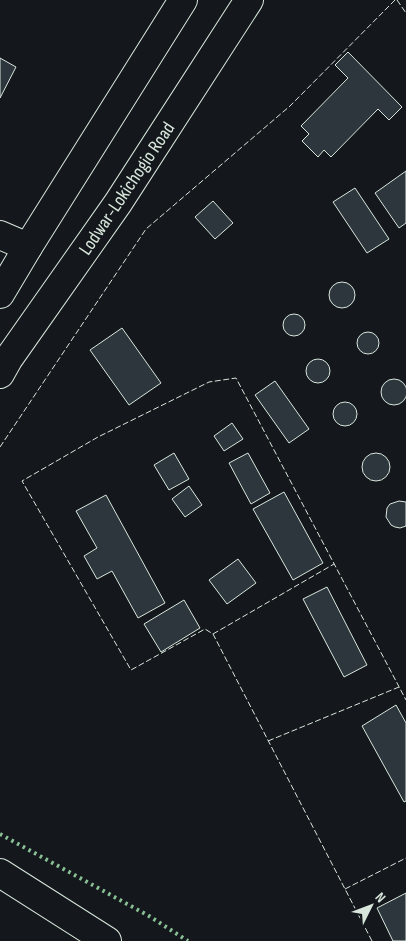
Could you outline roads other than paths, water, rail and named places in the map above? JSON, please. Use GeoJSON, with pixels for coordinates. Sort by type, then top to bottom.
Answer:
{"type":"FeatureCollection","features":[{"type":"Feature","properties":{"kind":"main road","name":"Lodwar-Lokichogio Road"},"geometry":{"type":"LineString","coordinates":[[0,374],[9,358],[118,203],[249,0]]}},
{"type":"Feature","properties":{"kind":"main road"},"geometry":{"type":"LineString","coordinates":[[0,294],[175,2]]}},
{"type":"Feature","properties":{"kind":"main road"},"geometry":{"type":"LineString","coordinates":[[0,235],[28,247]]}},
{"type":"Feature","properties":{"kind":"main road"},"geometry":{"type":"LineString","coordinates":[[0,873],[107,941]]}}]}
